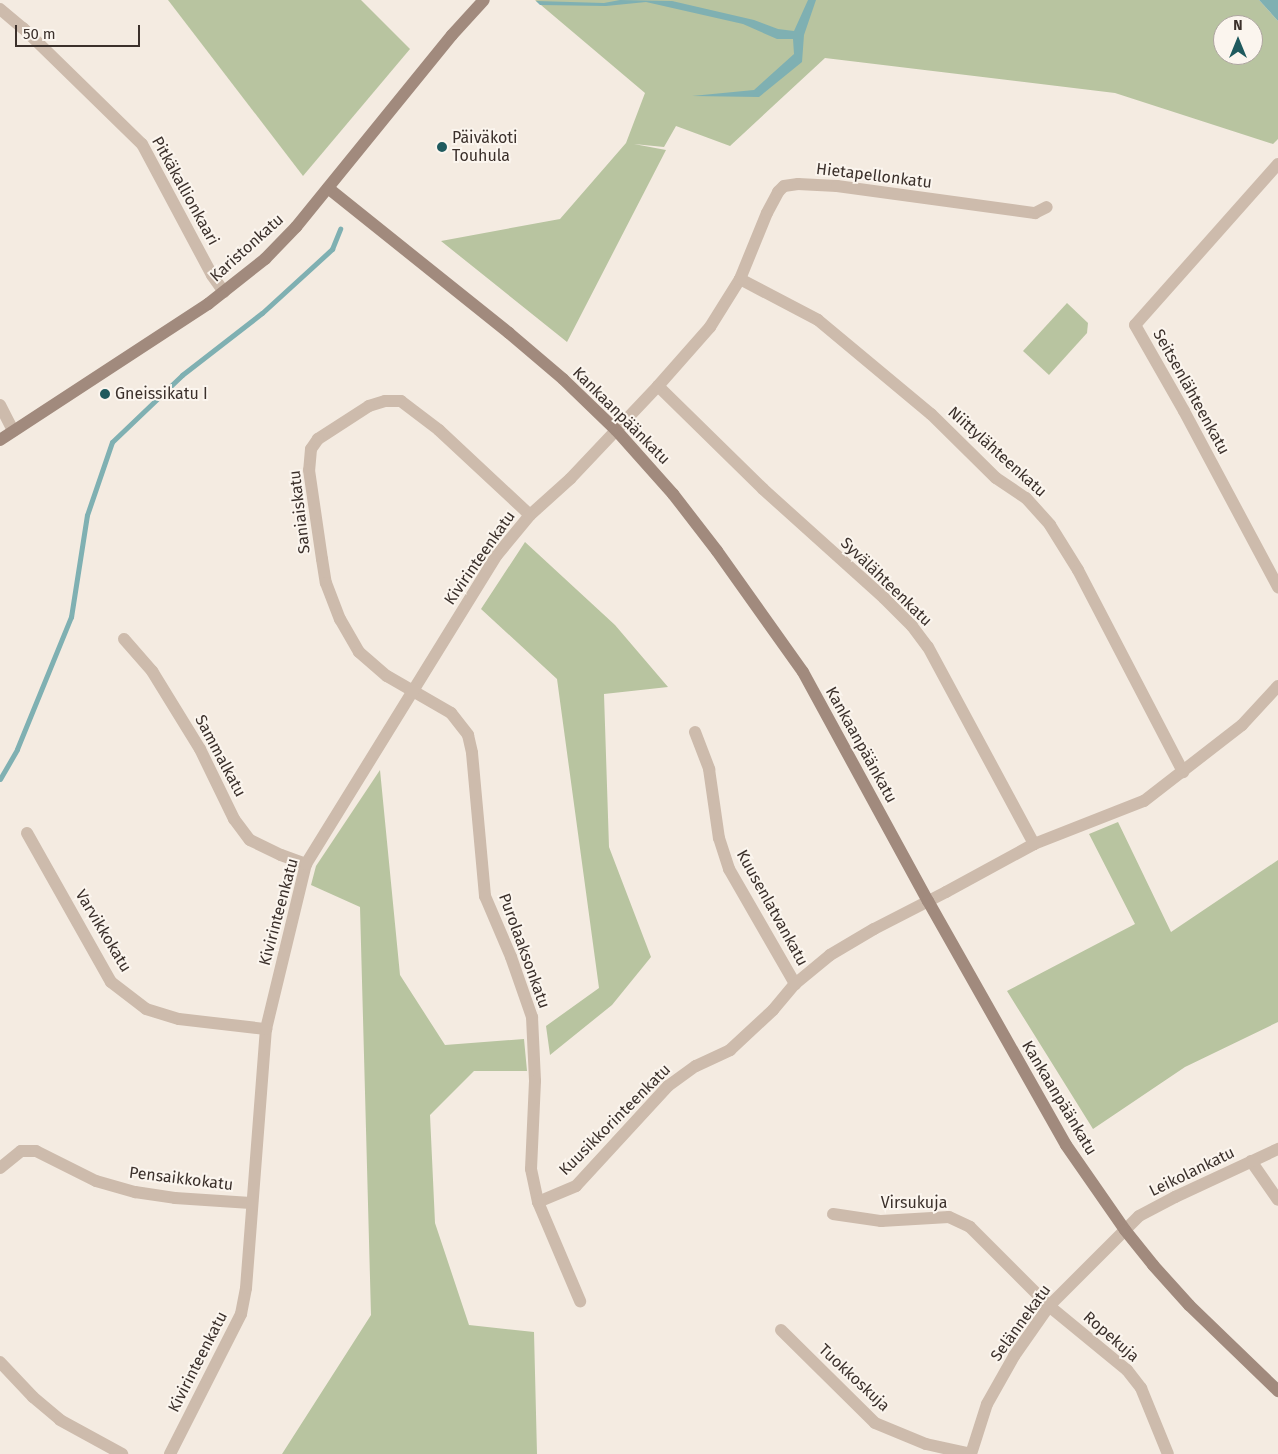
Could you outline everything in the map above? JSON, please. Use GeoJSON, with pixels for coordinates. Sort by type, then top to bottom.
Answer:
{"type":"FeatureCollection","features":[{"type":"Feature","properties":{"kind":"street","name":"Karistonkatu"},"geometry":{"type":"LineString","coordinates":[[0,440],[224,292],[265,259],[296,227],[446,43],[484,0]]}},
{"type":"Feature","properties":{"kind":"street","name":"Pitkäkallionkaari"},"geometry":{"type":"LineString","coordinates":[[0,9],[23,28],[142,144],[212,275],[224,292]]}},
{"type":"Feature","properties":{"kind":"street","name":"Seitsenlähteenkatu"},"geometry":{"type":"LineString","coordinates":[[1278,164],[1135,325],[1184,411],[1278,587]]}},
{"type":"Feature","properties":{"kind":"street","name":"Hietapellonkatu"},"geometry":{"type":"LineString","coordinates":[[616,430],[710,327],[740,279],[767,213],[778,192],[784,186],[798,184],[837,186],[1035,213],[1047,206]]}},
{"type":"Feature","properties":{"kind":"street","name":"Kankaanpäänkatu"},"geometry":{"type":"LineString","coordinates":[[328,188],[510,333],[616,430],[679,501],[803,672],[928,901],[1066,1145],[1126,1230],[1189,1305],[1278,1391]]}},
{"type":"Feature","properties":{"kind":"street","name":"Niittylähteenkatu"},"geometry":{"type":"LineString","coordinates":[[740,279],[818,320],[931,414],[996,478],[1026,498],[1050,525],[1078,570],[1183,772]]}},
{"type":"Feature","properties":{"kind":"street","name":"Syvälähteenkatu"},"geometry":{"type":"LineString","coordinates":[[658,386],[763,488],[884,598],[912,626],[932,656],[1034,844]]}},
{"type":"Feature","properties":{"kind":"street","name":"Saniaiskatu"},"geometry":{"type":"LineString","coordinates":[[415,691],[387,676],[359,652],[340,619],[326,583],[309,470],[311,449],[318,439],[369,406],[385,401],[401,401],[439,430],[530,515]]}},
{"type":"Feature","properties":{"kind":"street"},"geometry":{"type":"LineString","coordinates":[[0,404],[13,431]]}},
{"type":"Feature","properties":{"kind":"street","name":"Kivirinteenkatu"},"geometry":{"type":"LineString","coordinates":[[170,1454],[241,1314],[246,1288],[251,1203],[266,1029],[306,864],[415,691],[477,585],[530,515],[570,479],[616,430]]}},
{"type":"Feature","properties":{"kind":"street","name":"Sammalkatu"},"geometry":{"type":"LineString","coordinates":[[124,639],[152,671],[200,749],[234,819],[250,840],[281,856],[306,864]]}},
{"type":"Feature","properties":{"kind":"street"},"geometry":{"type":"LineString","coordinates":[[928,901],[1034,844],[1144,801],[1242,725],[1278,686]]}},
{"type":"Feature","properties":{"kind":"street","name":"Purolaaksonkatu"},"geometry":{"type":"LineString","coordinates":[[415,691],[451,713],[468,735],[472,753],[485,896],[511,957],[532,1018],[535,1081],[531,1169],[538,1202],[580,1301]]}},
{"type":"Feature","properties":{"kind":"street","name":"Kuusenlatvankatu"},"geometry":{"type":"LineString","coordinates":[[695,732],[708,769],[719,838],[729,869],[795,984]]}},
{"type":"Feature","properties":{"kind":"street","name":"Varvikkokatu"},"geometry":{"type":"LineString","coordinates":[[26,833],[111,982],[146,1009],[178,1019],[266,1029]]}},
{"type":"Feature","properties":{"kind":"street","name":"Kuusikkorinteenkatu"},"geometry":{"type":"LineString","coordinates":[[538,1202],[576,1186],[668,1086],[696,1066],[730,1050],[773,1010],[795,984],[830,954],[874,928],[928,901]]}},
{"type":"Feature","properties":{"kind":"street","name":"Leikolankatu"},"geometry":{"type":"LineString","coordinates":[[1126,1230],[1139,1216],[1278,1149]]}},
{"type":"Feature","properties":{"kind":"street","name":"Pensaikkokatu"},"geometry":{"type":"LineString","coordinates":[[0,1168],[21,1151],[36,1152],[96,1181],[135,1192],[175,1198],[251,1203]]}},
{"type":"Feature","properties":{"kind":"street"},"geometry":{"type":"LineString","coordinates":[[1251,1161],[1278,1200]]}},
{"type":"Feature","properties":{"kind":"street","name":"Virsukuja"},"geometry":{"type":"LineString","coordinates":[[834,1214],[882,1220],[949,1217],[970,1227],[1049,1306]]}},
{"type":"Feature","properties":{"kind":"street","name":"Selännekatu"},"geometry":{"type":"LineString","coordinates":[[971,1454],[987,1404],[1014,1356],[1049,1306],[1126,1230]]}},
{"type":"Feature","properties":{"kind":"street","name":"Ropekuja"},"geometry":{"type":"LineString","coordinates":[[1049,1306],[1127,1370],[1141,1388],[1168,1454]]}},
{"type":"Feature","properties":{"kind":"street","name":"Tuokkoskuja"},"geometry":{"type":"LineString","coordinates":[[781,1330],[875,1423],[926,1444],[971,1454]]}},
{"type":"Feature","properties":{"kind":"street"},"geometry":{"type":"LineString","coordinates":[[0,1362],[33,1397],[60,1420],[122,1454]]}},
{"type":"Feature","properties":{"kind":"green space"},"geometry":{"type":"Polygon","coordinates":[[[168,0],[361,0],[410,49],[303,176],[168,0]]]}},
{"type":"Feature","properties":{"kind":"green space"},"geometry":{"type":"Polygon","coordinates":[[[535,0],[1259,0],[1278,21],[1278,139],[1273,144],[1115,93],[825,58],[730,146],[676,126],[664,147],[634,144],[666,150],[567,342],[441,241],[560,219],[626,143],[645,93],[535,0]]]}},
{"type":"Feature","properties":{"kind":"green space"},"geometry":{"type":"Polygon","coordinates":[[[1067,303],[1088,323],[1087,333],[1049,375],[1023,351],[1067,303]]]}},
{"type":"Feature","properties":{"kind":"green space"},"geometry":{"type":"Polygon","coordinates":[[[525,542],[615,625],[668,687],[604,694],[609,847],[651,957],[612,1005],[550,1055],[546,1026],[599,988],[557,679],[481,609],[525,542]]]}},
{"type":"Feature","properties":{"kind":"green space"},"geometry":{"type":"Polygon","coordinates":[[[380,770],[400,975],[445,1045],[524,1039],[527,1071],[474,1071],[430,1115],[435,1223],[469,1325],[534,1332],[537,1454],[282,1454],[371,1315],[360,907],[311,885],[316,866],[380,770]]]}},
{"type":"Feature","properties":{"kind":"green space"},"geometry":{"type":"Polygon","coordinates":[[[1118,822],[1171,932],[1278,860],[1278,1022],[1185,1067],[1093,1129],[1007,991],[1135,924],[1089,834],[1118,822]]]}},
{"type":"Feature","properties":{"kind":"water"},"geometry":{"type":"Polygon","coordinates":[[[620,0],[672,1],[754,20],[778,29],[794,31],[808,0],[816,0],[804,35],[802,62],[759,97],[692,96],[754,90],[794,54],[793,39],[777,39],[743,24],[646,2],[606,6],[540,5],[536,1],[604,3],[620,0]]]}},
{"type":"Feature","properties":{"kind":"water"},"geometry":{"type":"Polygon","coordinates":[[[1259,0],[1278,0],[1278,21],[1259,0]]]}},
{"type":"Feature","properties":{"kind":"waterway"},"geometry":{"type":"LineString","coordinates":[[0,779],[17,749],[71,617],[87,515],[112,442],[182,375],[262,313],[332,249],[340,229]]}},
{"type":"Feature","properties":{"kind":"place","name":"Päiväkoti Touhula"},"geometry":{"type":"Point","coordinates":[442,147]}},
{"type":"Feature","properties":{"kind":"place","name":"Gneissikatu I"},"geometry":{"type":"Point","coordinates":[105,394]}}]}
